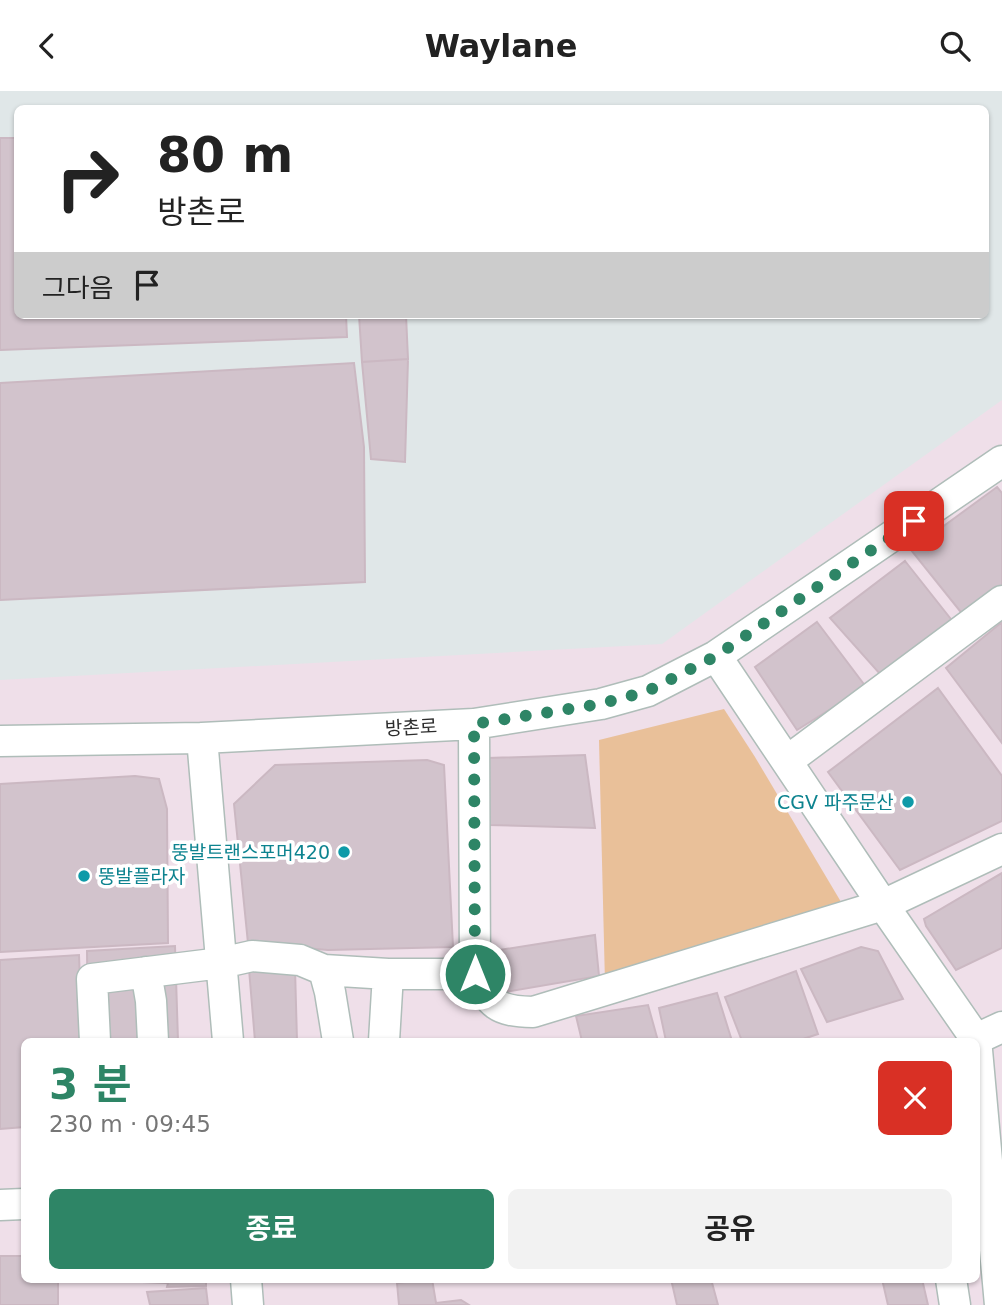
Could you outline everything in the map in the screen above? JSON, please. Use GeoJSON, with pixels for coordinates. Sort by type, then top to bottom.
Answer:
{"type":"FeatureCollection","features":[{"type":"Feature","properties":{"kind":"street","name":"방촌로"},"geometry":{"type":"LineString","coordinates":[[0,741],[202,738],[474,724],[600,704],[648,691],[716,656],[1002,461]]}},
{"type":"Feature","properties":{"kind":"street"},"geometry":{"type":"LineString","coordinates":[[787,761],[1002,601]]}},
{"type":"Feature","properties":{"kind":"street"},"geometry":{"type":"LineString","coordinates":[[716,656],[883,905],[983,1036],[1000,1305]]}},
{"type":"Feature","properties":{"kind":"street"},"geometry":{"type":"LineString","coordinates":[[474,724],[475,974],[489,999],[508,1012],[533,1012],[883,905],[1002,849]]}},
{"type":"Feature","properties":{"kind":"street"},"geometry":{"type":"LineString","coordinates":[[202,738],[228,1038]]}},
{"type":"Feature","properties":{"kind":"street"},"geometry":{"type":"LineString","coordinates":[[95,1038],[92,979],[221,963],[252,956],[300,960],[324,970],[388,974],[475,974]]}},
{"type":"Feature","properties":{"kind":"street"},"geometry":{"type":"LineString","coordinates":[[324,970],[338,1038]]}},
{"type":"Feature","properties":{"kind":"street"},"geometry":{"type":"LineString","coordinates":[[146,972],[153,1038]]}},
{"type":"Feature","properties":{"kind":"street"},"geometry":{"type":"LineString","coordinates":[[383,1038],[388,974]]}},
{"type":"Feature","properties":{"kind":"street"},"geometry":{"type":"LineString","coordinates":[[0,1205],[21,1204]]}},
{"type":"Feature","properties":{"kind":"street"},"geometry":{"type":"LineString","coordinates":[[246,1283],[248,1305]]}},
{"type":"Feature","properties":{"kind":"street"},"geometry":{"type":"LineString","coordinates":[[952,1283],[955,1305]]}},
{"type":"Feature","properties":{"kind":"shaded area"},"geometry":{"type":"Polygon","coordinates":[[[0,91],[1002,91],[1002,400],[662,644],[0,680],[0,91]]]}},
{"type":"Feature","properties":{"kind":"shaded area"},"geometry":{"type":"Polygon","coordinates":[[[724,709],[844,907],[605,983],[599,740],[724,709]]]}},
{"type":"Feature","properties":{"kind":"building"},"geometry":{"type":"Polygon","coordinates":[[[0,138],[14,138],[14,319],[346,319],[347,337],[0,350],[0,138]]]}},
{"type":"Feature","properties":{"kind":"building"},"geometry":{"type":"Polygon","coordinates":[[[359,319],[406,319],[408,359],[362,362],[359,319]]]}},
{"type":"Feature","properties":{"kind":"building"},"geometry":{"type":"Polygon","coordinates":[[[408,359],[405,462],[371,459],[362,362],[408,359]]]}},
{"type":"Feature","properties":{"kind":"building"},"geometry":{"type":"Polygon","coordinates":[[[354,363],[364,447],[365,582],[0,600],[0,383],[354,363]]]}},
{"type":"Feature","properties":{"kind":"building"},"geometry":{"type":"Polygon","coordinates":[[[997,487],[1002,493],[1002,587],[964,616],[911,550],[997,487]]]}},
{"type":"Feature","properties":{"kind":"building"},"geometry":{"type":"Polygon","coordinates":[[[905,561],[954,623],[880,674],[830,618],[905,561]]]}},
{"type":"Feature","properties":{"kind":"building"},"geometry":{"type":"Polygon","coordinates":[[[817,622],[866,687],[797,730],[755,667],[817,622]]]}},
{"type":"Feature","properties":{"kind":"building"},"geometry":{"type":"Polygon","coordinates":[[[1002,622],[1002,743],[946,668],[1002,622]]]}},
{"type":"Feature","properties":{"kind":"building"},"geometry":{"type":"Polygon","coordinates":[[[938,688],[1002,776],[1002,821],[900,870],[828,772],[938,688]]]}},
{"type":"Feature","properties":{"kind":"building"},"geometry":{"type":"Polygon","coordinates":[[[585,755],[595,828],[489,825],[488,758],[585,755]]]}},
{"type":"Feature","properties":{"kind":"building","name":"뚱발트랜스포머420"},"geometry":{"type":"Polygon","coordinates":[[[427,760],[444,765],[453,947],[328,950],[248,943],[234,804],[275,765],[427,760]]]}},
{"type":"Feature","properties":{"kind":"building","name":"뚱발플라자"},"geometry":{"type":"Polygon","coordinates":[[[135,776],[159,779],[167,809],[168,943],[0,952],[0,784],[135,776]]]}},
{"type":"Feature","properties":{"kind":"building"},"geometry":{"type":"Polygon","coordinates":[[[1002,873],[1002,948],[956,970],[924,919],[1002,873]]]}},
{"type":"Feature","properties":{"kind":"building"},"geometry":{"type":"Polygon","coordinates":[[[595,935],[599,976],[499,993],[493,951],[595,935]]]}},
{"type":"Feature","properties":{"kind":"building"},"geometry":{"type":"Polygon","coordinates":[[[175,946],[178,1038],[88,1038],[87,951],[175,946]]]}},
{"type":"Feature","properties":{"kind":"building"},"geometry":{"type":"Polygon","coordinates":[[[861,947],[878,951],[903,999],[827,1022],[801,969],[861,947]]]}},
{"type":"Feature","properties":{"kind":"building"},"geometry":{"type":"Polygon","coordinates":[[[79,955],[82,1038],[21,1038],[21,1127],[0,1129],[0,960],[79,955]]]}},
{"type":"Feature","properties":{"kind":"building"},"geometry":{"type":"Polygon","coordinates":[[[295,968],[297,1038],[255,1038],[249,969],[295,968]]]}},
{"type":"Feature","properties":{"kind":"building"},"geometry":{"type":"Polygon","coordinates":[[[796,971],[818,1034],[806,1038],[741,1038],[725,997],[796,971]]]}},
{"type":"Feature","properties":{"kind":"building"},"geometry":{"type":"Polygon","coordinates":[[[717,993],[731,1038],[665,1038],[659,1008],[717,993]]]}},
{"type":"Feature","properties":{"kind":"building"},"geometry":{"type":"Polygon","coordinates":[[[648,1005],[657,1038],[581,1038],[576,1016],[648,1005]]]}},
{"type":"Feature","properties":{"kind":"building"},"geometry":{"type":"Polygon","coordinates":[[[0,1256],[21,1256],[21,1283],[58,1283],[58,1305],[0,1305],[0,1256]]]}},
{"type":"Feature","properties":{"kind":"building"},"geometry":{"type":"Polygon","coordinates":[[[168,1283],[206,1283],[206,1286],[167,1287],[168,1283]]]}},
{"type":"Feature","properties":{"kind":"building"},"geometry":{"type":"Polygon","coordinates":[[[397,1283],[433,1283],[436,1303],[461,1300],[469,1305],[399,1305],[397,1283]]]}},
{"type":"Feature","properties":{"kind":"building"},"geometry":{"type":"Polygon","coordinates":[[[672,1283],[712,1283],[718,1305],[677,1305],[672,1283]]]}},
{"type":"Feature","properties":{"kind":"building"},"geometry":{"type":"Polygon","coordinates":[[[883,1283],[923,1283],[928,1305],[888,1305],[883,1283]]]}},
{"type":"Feature","properties":{"kind":"building"},"geometry":{"type":"Polygon","coordinates":[[[206,1288],[208,1305],[150,1305],[147,1292],[206,1288]]]}},
{"type":"Feature","properties":{"kind":"place","name":"CGV 파주문산"},"geometry":{"type":"Point","coordinates":[908,802]}},
{"type":"Feature","properties":{"kind":"place","name":"뚱발트랜스포머420"},"geometry":{"type":"Point","coordinates":[344,852]}},
{"type":"Feature","properties":{"kind":"place","name":"뚱발플라자"},"geometry":{"type":"Point","coordinates":[84,876]}},
{"type":"Feature","properties":{"kind":"route"},"geometry":{"type":"LineString","coordinates":[[475,974],[474,724],[600,704],[648,691],[716,656],[914,521]]}}]}
